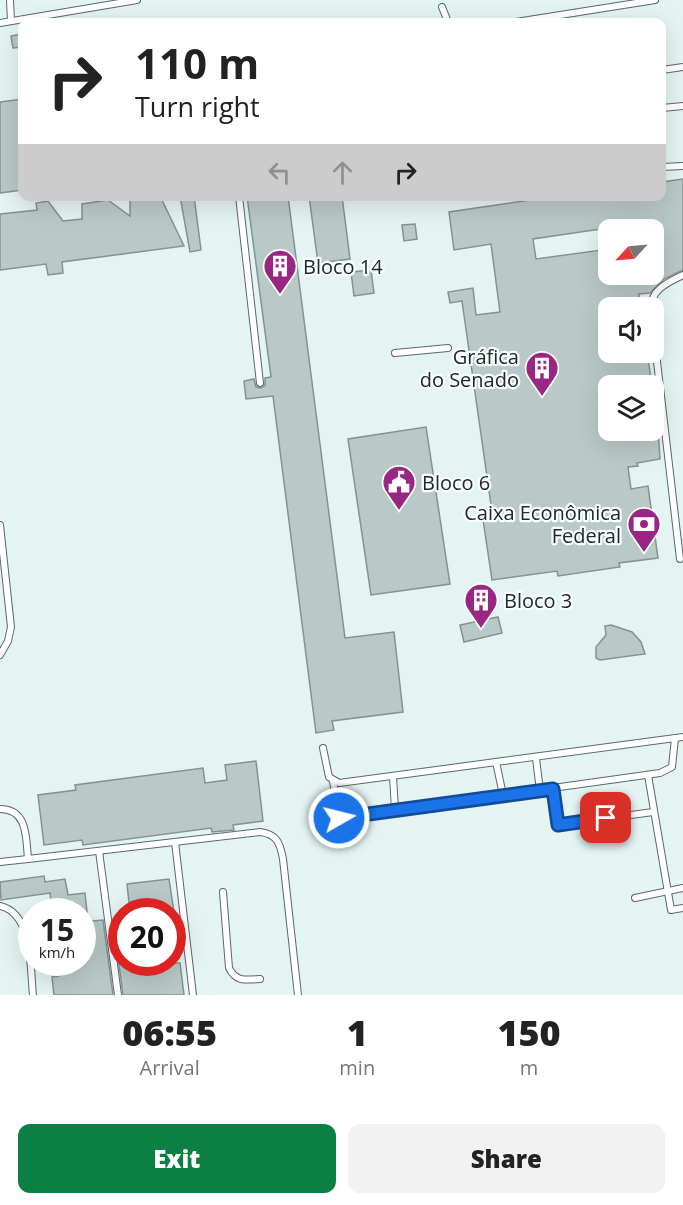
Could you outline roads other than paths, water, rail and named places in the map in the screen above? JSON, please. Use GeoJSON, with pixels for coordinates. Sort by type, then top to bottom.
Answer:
{"type":"FeatureCollection","features":[{"type":"Feature","properties":{"kind":"lane"},"geometry":{"type":"LineString","coordinates":[[10,0],[11,21]]}},
{"type":"Feature","properties":{"kind":"lane"},"geometry":{"type":"LineString","coordinates":[[29,18],[137,0]]}},
{"type":"Feature","properties":{"kind":"lane"},"geometry":{"type":"LineString","coordinates":[[541,18],[655,0]]}},
{"type":"Feature","properties":{"kind":"lane"},"geometry":{"type":"LineString","coordinates":[[442,7],[446,18]]}},
{"type":"Feature","properties":{"kind":"lane"},"geometry":{"type":"LineString","coordinates":[[0,23],[18,20]]}},
{"type":"Feature","properties":{"kind":"lane"},"geometry":{"type":"LineString","coordinates":[[666,69],[683,67]]}},
{"type":"Feature","properties":{"kind":"lane"},"geometry":{"type":"LineString","coordinates":[[666,108],[683,106]]}},
{"type":"Feature","properties":{"kind":"lane"},"geometry":{"type":"LineString","coordinates":[[666,168],[683,166]]}},
{"type":"Feature","properties":{"kind":"lane"},"geometry":{"type":"LineString","coordinates":[[240,201],[260,383]]}},
{"type":"Feature","properties":{"kind":"lane"},"geometry":{"type":"LineString","coordinates":[[653,297],[659,289],[683,274]]}},
{"type":"Feature","properties":{"kind":"lane"},"geometry":{"type":"LineString","coordinates":[[395,353],[448,348]]}},
{"type":"Feature","properties":{"kind":"lane"},"geometry":{"type":"LineString","coordinates":[[657,363],[681,559]]}},
{"type":"Feature","properties":{"kind":"lane"},"geometry":{"type":"LineString","coordinates":[[0,525],[11,627],[8,641],[0,655]]}},
{"type":"Feature","properties":{"kind":"lane"},"geometry":{"type":"LineString","coordinates":[[323,748],[329,777],[339,783],[683,737]]}},
{"type":"Feature","properties":{"kind":"lane"},"geometry":{"type":"LineString","coordinates":[[333,781],[339,818],[668,771],[672,767],[675,738]]}},
{"type":"Feature","properties":{"kind":"lane"},"geometry":{"type":"LineString","coordinates":[[536,758],[540,791]]}},
{"type":"Feature","properties":{"kind":"lane"},"geometry":{"type":"LineString","coordinates":[[496,762],[503,795]]}},
{"type":"Feature","properties":{"kind":"lane"},"geometry":{"type":"LineString","coordinates":[[648,775],[671,910],[683,908]]}},
{"type":"Feature","properties":{"kind":"lane"},"geometry":{"type":"LineString","coordinates":[[393,776],[395,810]]}},
{"type":"Feature","properties":{"kind":"lane"},"geometry":{"type":"LineString","coordinates":[[553,789],[558,825],[653,812]]}},
{"type":"Feature","properties":{"kind":"lane"},"geometry":{"type":"LineString","coordinates":[[0,809],[15,811],[21,816],[25,828],[28,859]]}},
{"type":"Feature","properties":{"kind":"lane"},"geometry":{"type":"LineString","coordinates":[[0,862],[260,832],[276,838],[283,859],[298,995]]}},
{"type":"Feature","properties":{"kind":"lane"},"geometry":{"type":"LineString","coordinates":[[175,842],[194,995]]}},
{"type":"Feature","properties":{"kind":"lane"},"geometry":{"type":"LineString","coordinates":[[99,851],[118,995]]}},
{"type":"Feature","properties":{"kind":"lane"},"geometry":{"type":"LineString","coordinates":[[635,898],[683,888]]}},
{"type":"Feature","properties":{"kind":"lane"},"geometry":{"type":"LineString","coordinates":[[223,892],[229,968],[234,978],[260,979]]}},
{"type":"Feature","properties":{"kind":"lane"},"geometry":{"type":"LineString","coordinates":[[0,906],[14,913],[20,920],[24,932],[33,995]]}},
{"type":"Feature","properties":{"kind":"place","name":"Bloco 14"},"geometry":{"type":"Point","coordinates":[280,295]}},
{"type":"Feature","properties":{"kind":"place","name":"Gráfica do Senado"},"geometry":{"type":"Point","coordinates":[542,397]}},
{"type":"Feature","properties":{"kind":"place","name":"Bloco 6"},"geometry":{"type":"Point","coordinates":[399,511]}},
{"type":"Feature","properties":{"kind":"place","name":"Caixa Econômica Federal"},"geometry":{"type":"Point","coordinates":[644,553]}},
{"type":"Feature","properties":{"kind":"place","name":"Bloco 3"},"geometry":{"type":"Point","coordinates":[481,629]}}]}
